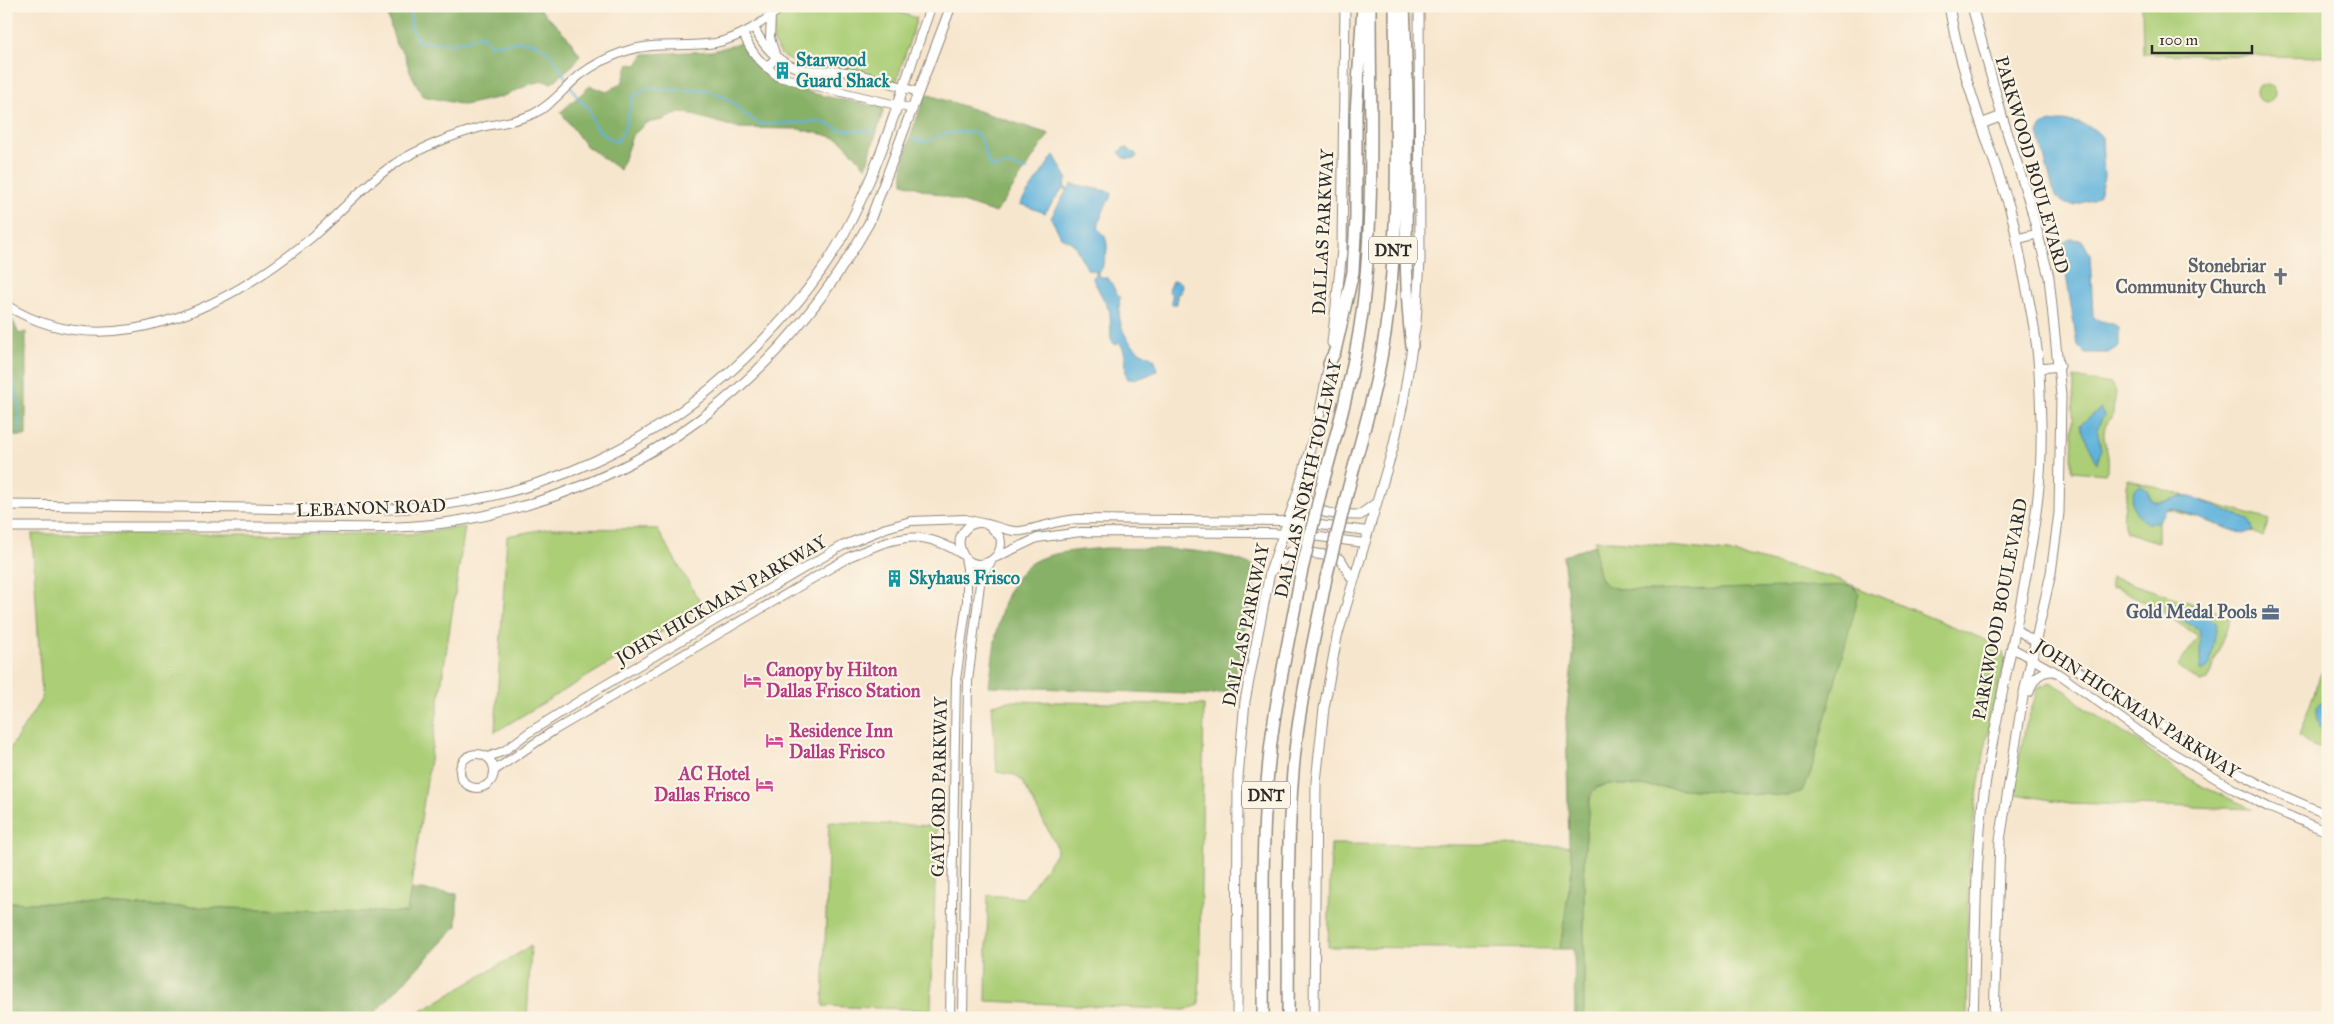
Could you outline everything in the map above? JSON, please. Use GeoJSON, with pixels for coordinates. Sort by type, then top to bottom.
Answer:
{"type":"FeatureCollection","features":[{"type":"Feature","properties":{"kind":"highway"},"geometry":{"type":"LineString","coordinates":[[1329,364],[1335,351],[1353,272],[1356,218],[1356,114],[1363,6]]}},
{"type":"Feature","properties":{"kind":"highway","name":"DALLAS NORTH TOLLWAY"},"geometry":{"type":"LineString","coordinates":[[1263,1018],[1265,811],[1268,762],[1282,667],[1301,574],[1354,361],[1367,267],[1370,220],[1370,6]]}},
{"type":"Feature","properties":{"kind":"highway","name":"DNT"},"geometry":{"type":"LineString","coordinates":[[1288,1018],[1290,821],[1298,724],[1326,578],[1377,377],[1388,310],[1395,219],[1395,6]]}},
{"type":"Feature","properties":{"kind":"highway"},"geometry":{"type":"LineString","coordinates":[[1404,6],[1408,103],[1406,274],[1407,308],[1412,346]]}},
{"type":"Feature","properties":{"kind":"main road","name":"LEBANON ROAD"},"geometry":{"type":"LineString","coordinates":[[6,506],[346,510],[425,507],[477,499],[560,476],[609,455],[686,409],[728,374],[762,342],[793,310],[808,290],[843,236],[877,164],[931,6]]}},
{"type":"Feature","properties":{"kind":"main road","name":"LEBANON ROAD"},"geometry":{"type":"LineString","coordinates":[[6,526],[423,526],[508,511],[585,486],[623,468],[660,447],[738,389],[805,320],[870,223],[951,6]]}},
{"type":"Feature","properties":{"kind":"main road","name":"DALLAS PARKWAY"},"geometry":{"type":"LineString","coordinates":[[1237,1018],[1238,777],[1245,702],[1270,572],[1301,480],[1319,417],[1329,364],[1342,250],[1345,6]]}},
{"type":"Feature","properties":{"kind":"main road"},"geometry":{"type":"LineString","coordinates":[[1314,1018],[1318,766],[1331,665],[1403,403],[1412,346],[1420,261],[1419,6]]}},
{"type":"Feature","properties":{"kind":"main road","name":"PARKWOOD BOULEVARD"},"geometry":{"type":"LineString","coordinates":[[1949,6],[1981,124],[2011,212],[2027,289],[2039,368],[2039,493],[2016,630],[2004,675],[1984,794],[1979,848],[1974,1018]]}},
{"type":"Feature","properties":{"kind":"main road","name":"PARKWOOD BOULEVARD"},"geometry":{"type":"LineString","coordinates":[[1972,6],[2002,116],[2018,162],[2049,277],[2060,366],[2062,449],[2059,513],[2051,573],[2021,711],[2000,840],[1994,1018]]}},
{"type":"Feature","properties":{"kind":"main road"},"geometry":{"type":"LineString","coordinates":[[1981,124],[2002,116]]}},
{"type":"Feature","properties":{"kind":"main road"},"geometry":{"type":"LineString","coordinates":[[855,213],[870,223]]}},
{"type":"Feature","properties":{"kind":"main road"},"geometry":{"type":"LineString","coordinates":[[2016,239],[2037,234]]}},
{"type":"Feature","properties":{"kind":"main road"},"geometry":{"type":"LineString","coordinates":[[762,342],[774,353]]}},
{"type":"Feature","properties":{"kind":"main road"},"geometry":{"type":"LineString","coordinates":[[2039,368],[2060,366]]}},
{"type":"Feature","properties":{"kind":"main road"},"geometry":{"type":"LineString","coordinates":[[1301,480],[1307,502],[1313,508],[1333,513],[1360,515],[1376,502]]}},
{"type":"Feature","properties":{"kind":"main road"},"geometry":{"type":"LineString","coordinates":[[1270,572],[1290,552],[1297,551],[1331,556],[1340,560],[1353,580]]}},
{"type":"Feature","properties":{"kind":"main road"},"geometry":{"type":"LineString","coordinates":[[2021,711],[2036,677],[2047,671],[2053,671]]}},
{"type":"Feature","properties":{"kind":"street"},"geometry":{"type":"LineString","coordinates":[[6,305],[45,324],[70,331],[94,333],[137,329],[181,315],[229,294],[276,265],[310,239],[344,204],[395,164],[458,134],[532,115],[546,106],[581,74],[623,52],[646,47],[716,43],[754,28],[784,6]]}},
{"type":"Feature","properties":{"kind":"street"},"geometry":{"type":"LineString","coordinates":[[771,16],[770,38],[776,56]]}},
{"type":"Feature","properties":{"kind":"street"},"geometry":{"type":"LineString","coordinates":[[754,28],[761,42],[776,56],[792,66],[849,72],[918,92]]}},
{"type":"Feature","properties":{"kind":"street"},"geometry":{"type":"LineString","coordinates":[[743,33],[749,48],[762,65],[780,77],[797,83],[913,108]]}},
{"type":"Feature","properties":{"kind":"street"},"geometry":{"type":"LineString","coordinates":[[767,68],[776,56]]}},
{"type":"Feature","properties":{"kind":"street"},"geometry":{"type":"LineString","coordinates":[[797,83],[801,68]]}},
{"type":"Feature","properties":{"kind":"street","name":"JOHN HICKMAN PARKWAY"},"geometry":{"type":"LineString","coordinates":[[488,757],[504,751],[528,733],[600,688],[842,546],[886,528],[911,522],[965,519],[1018,531],[1069,519],[1140,519],[1287,521],[1368,531]]}},
{"type":"Feature","properties":{"kind":"street"},"geometry":{"type":"LineString","coordinates":[[1140,519],[1140,532]]}},
{"type":"Feature","properties":{"kind":"street"},"geometry":{"type":"LineString","coordinates":[[993,560],[1000,550],[1001,539],[996,529],[987,524],[974,524],[963,532],[960,544],[964,556],[976,564],[993,560],[1025,542],[1054,534],[1081,532],[1282,534],[1364,543]]}},
{"type":"Feature","properties":{"kind":"street","name":"JOHN HICKMAN PARKWAY"},"geometry":{"type":"LineString","coordinates":[[494,770],[553,731],[851,556],[904,537],[930,540],[964,556]]}},
{"type":"Feature","properties":{"kind":"street","name":"GAYLORD PARKWAY"},"geometry":{"type":"LineString","coordinates":[[950,1018],[956,680],[967,602],[964,556]]}},
{"type":"Feature","properties":{"kind":"street","name":"GAYLORD PARKWAY"},"geometry":{"type":"LineString","coordinates":[[962,1018],[970,663],[980,584],[984,572],[993,560]]}},
{"type":"Feature","properties":{"kind":"street","name":"JOHN HICKMAN PARKWAY"},"geometry":{"type":"LineString","coordinates":[[2016,630],[2214,760],[2272,791],[2328,815]]}},
{"type":"Feature","properties":{"kind":"street","name":"JOHN HICKMAN PARKWAY"},"geometry":{"type":"LineString","coordinates":[[2012,648],[2053,671],[2153,740],[2236,790],[2268,807],[2328,832]]}},
{"type":"Feature","properties":{"kind":"street"},"geometry":{"type":"LineString","coordinates":[[958,662],[970,663]]}},
{"type":"Feature","properties":{"kind":"street"},"geometry":{"type":"LineString","coordinates":[[473,754],[488,757],[494,770],[491,780],[482,787],[472,787],[463,780],[460,770],[464,759],[473,754]]}},
{"type":"Feature","properties":{"kind":"street"},"geometry":{"type":"LineString","coordinates":[[953,795],[966,795]]}},
{"type":"Feature","properties":{"kind":"green space"},"geometry":{"type":"Polygon","coordinates":[[[385,6],[537,6],[566,35],[580,55],[574,64],[552,83],[544,81],[533,83],[501,97],[464,105],[423,96],[410,72],[404,53],[396,45],[385,6]]]}},
{"type":"Feature","properties":{"kind":"green space"},"geometry":{"type":"Polygon","coordinates":[[[791,6],[877,6],[917,18],[896,83],[850,69],[799,65],[780,54],[773,40],[774,28],[776,22],[791,6]]]}},
{"type":"Feature","properties":{"kind":"green space"},"geometry":{"type":"Polygon","coordinates":[[[2142,6],[2328,6],[2328,57],[2143,54],[2142,6]]]}},
{"type":"Feature","properties":{"kind":"green space"},"geometry":{"type":"Polygon","coordinates":[[[741,43],[751,60],[764,72],[779,81],[831,98],[884,108],[866,167],[841,140],[826,135],[798,129],[738,128],[682,112],[662,120],[646,123],[632,136],[620,170],[585,145],[561,112],[590,86],[607,92],[622,83],[629,64],[637,65],[644,54],[712,51],[741,43]]]}},
{"type":"Feature","properties":{"kind":"green space"},"geometry":{"type":"Polygon","coordinates":[[[2266,84],[2272,87],[2275,93],[2272,99],[2266,102],[2260,99],[2257,93],[2260,87],[2266,84]]]}},
{"type":"Feature","properties":{"kind":"green space"},"geometry":{"type":"Polygon","coordinates":[[[926,94],[1049,134],[996,213],[903,183],[904,161],[907,149],[926,94]]]}},
{"type":"Feature","properties":{"kind":"green space"},"geometry":{"type":"Polygon","coordinates":[[[6,317],[13,321],[19,334],[26,332],[26,436],[13,436],[6,400],[6,317]]]}},
{"type":"Feature","properties":{"kind":"green space"},"geometry":{"type":"Polygon","coordinates":[[[2074,378],[2111,384],[2116,392],[2112,418],[2106,424],[2104,431],[2108,459],[2108,467],[2105,474],[2072,471],[2074,378]]]}},
{"type":"Feature","properties":{"kind":"green space"},"geometry":{"type":"Polygon","coordinates":[[[2127,479],[2269,520],[2263,537],[2253,532],[2158,507],[2158,542],[2126,532],[2123,520],[2127,479]]]}},
{"type":"Feature","properties":{"kind":"green space"},"geometry":{"type":"Polygon","coordinates":[[[465,527],[407,913],[6,902],[6,755],[42,698],[32,534],[409,534],[465,527]]]}},
{"type":"Feature","properties":{"kind":"green space"},"geometry":{"type":"Polygon","coordinates":[[[550,528],[657,529],[703,607],[495,732],[507,536],[550,528]]]}},
{"type":"Feature","properties":{"kind":"green space"},"geometry":{"type":"Polygon","coordinates":[[[1595,540],[1728,552],[1832,577],[1988,641],[2003,652],[2005,662],[1983,759],[1972,832],[1968,897],[1967,1018],[1584,1018],[1584,859],[1588,808],[1593,790],[1607,784],[1788,796],[1647,591],[1618,589],[1603,583],[1597,568],[1595,540]]]}},
{"type":"Feature","properties":{"kind":"green space"},"geometry":{"type":"Polygon","coordinates":[[[1595,545],[1598,572],[1601,579],[1612,588],[1647,591],[1853,585],[1859,594],[1810,775],[1802,791],[1788,796],[1607,784],[1597,787],[1590,794],[1584,859],[1584,1018],[1575,1018],[1574,949],[1560,949],[1573,863],[1569,846],[1566,717],[1574,648],[1563,556],[1595,545]]]}},
{"type":"Feature","properties":{"kind":"green space"},"geometry":{"type":"Polygon","coordinates":[[[1107,548],[1204,552],[1241,561],[1258,568],[1232,691],[1208,695],[989,686],[998,623],[1008,592],[1026,567],[1053,554],[1107,548]]]}},
{"type":"Feature","properties":{"kind":"green space"},"geometry":{"type":"Polygon","coordinates":[[[2111,577],[2231,616],[2208,680],[2200,682],[2178,666],[2198,637],[2164,613],[2117,587],[2111,588],[2111,577]]]}},
{"type":"Feature","properties":{"kind":"green space"},"geometry":{"type":"Polygon","coordinates":[[[2321,673],[2328,676],[2328,752],[2309,744],[2299,736],[2321,673]]]}},
{"type":"Feature","properties":{"kind":"green space"},"geometry":{"type":"Polygon","coordinates":[[[2050,682],[2066,691],[2087,710],[2132,737],[2175,770],[2204,787],[2253,809],[2069,803],[2016,794],[2013,788],[2025,729],[2038,688],[2050,682]]]}},
{"type":"Feature","properties":{"kind":"green space"},"geometry":{"type":"Polygon","coordinates":[[[1009,701],[1204,705],[1199,1005],[1185,1010],[986,1001],[988,895],[1024,898],[1057,852],[1056,845],[1022,781],[1015,775],[997,772],[992,705],[1009,701]]]}},
{"type":"Feature","properties":{"kind":"green space"},"geometry":{"type":"Polygon","coordinates":[[[829,822],[937,826],[931,1010],[823,1006],[829,822]]]}},
{"type":"Feature","properties":{"kind":"green space"},"geometry":{"type":"Polygon","coordinates":[[[1331,844],[1569,846],[1573,863],[1560,949],[1328,947],[1331,844]]]}},
{"type":"Feature","properties":{"kind":"green space"},"geometry":{"type":"Polygon","coordinates":[[[411,889],[457,894],[457,926],[370,1018],[6,1018],[6,902],[407,913],[411,889]]]}},
{"type":"Feature","properties":{"kind":"green space"},"geometry":{"type":"Polygon","coordinates":[[[531,946],[527,1018],[410,1018],[531,946]]]}},
{"type":"Feature","properties":{"kind":"water"},"geometry":{"type":"Polygon","coordinates":[[[2061,121],[2084,125],[2093,129],[2102,137],[2104,177],[2099,195],[2092,200],[2074,205],[2066,204],[2055,197],[2038,133],[2044,125],[2050,122],[2061,121]]]}},
{"type":"Feature","properties":{"kind":"water"},"geometry":{"type":"Polygon","coordinates":[[[1123,148],[1128,148],[1134,152],[1137,155],[1135,159],[1124,158],[1119,152],[1123,148]]]}},
{"type":"Feature","properties":{"kind":"water"},"geometry":{"type":"Polygon","coordinates":[[[1054,155],[1067,178],[1064,187],[1068,189],[1072,184],[1112,192],[1111,199],[1105,207],[1099,225],[1100,231],[1106,239],[1107,248],[1102,269],[1098,271],[1098,276],[1108,278],[1120,297],[1120,319],[1124,333],[1132,345],[1155,360],[1157,371],[1147,376],[1128,379],[1123,348],[1120,343],[1115,345],[1111,339],[1110,312],[1092,277],[1096,276],[1096,271],[1088,270],[1073,243],[1061,237],[1051,218],[1067,190],[1063,188],[1045,213],[1020,204],[1054,155]]]}},
{"type":"Feature","properties":{"kind":"water"},"geometry":{"type":"Polygon","coordinates":[[[2071,239],[2082,240],[2090,254],[2093,316],[2119,328],[2119,346],[2108,353],[2085,353],[2077,344],[2063,255],[2064,242],[2071,239]]]}},
{"type":"Feature","properties":{"kind":"water"},"geometry":{"type":"Polygon","coordinates":[[[1172,281],[1178,281],[1182,284],[1181,293],[1177,294],[1177,304],[1172,304],[1172,295],[1168,290],[1172,281]]]}},
{"type":"Feature","properties":{"kind":"water"},"geometry":{"type":"Polygon","coordinates":[[[2100,409],[2104,415],[2097,429],[2101,450],[2097,463],[2080,425],[2100,409]]]}},
{"type":"Feature","properties":{"kind":"water"},"geometry":{"type":"Polygon","coordinates":[[[2140,485],[2146,489],[2152,501],[2164,502],[2182,496],[2195,499],[2249,520],[2254,530],[2243,534],[2174,509],[2166,510],[2157,523],[2147,523],[2142,520],[2133,506],[2133,495],[2140,485]]]}},
{"type":"Feature","properties":{"kind":"water"},"geometry":{"type":"Polygon","coordinates":[[[2166,602],[2204,612],[2217,624],[2210,665],[2202,672],[2199,630],[2168,611],[2166,602]]]}},
{"type":"Feature","properties":{"kind":"water"},"geometry":{"type":"Polygon","coordinates":[[[2328,696],[2328,736],[2322,730],[2319,723],[2317,707],[2328,696]]]}},
{"type":"Feature","properties":{"kind":"waterway"},"geometry":{"type":"LineString","coordinates":[[422,6],[411,12],[413,32],[420,42],[455,43],[482,35],[491,45],[530,42],[546,50],[568,82]]}},
{"type":"Feature","properties":{"kind":"waterway"},"geometry":{"type":"LineString","coordinates":[[571,86],[577,97],[589,109],[594,125],[604,135],[617,142],[625,128],[633,97],[648,87],[660,90],[705,90],[726,98],[743,113],[760,124],[822,122],[841,130],[875,131]]}},
{"type":"Feature","properties":{"kind":"waterway"},"geometry":{"type":"LineString","coordinates":[[913,139],[927,142],[951,133],[977,133],[992,168],[1007,165],[1027,170]]}},
{"type":"Feature","properties":{"kind":"waterway"},"geometry":{"type":"LineString","coordinates":[[6,367],[14,382],[18,398],[19,432]]}},
{"type":"Feature","properties":{"kind":"place","name":"Starwood Guard Shack"},"geometry":{"type":"Point","coordinates":[782,70]}},
{"type":"Feature","properties":{"kind":"place","name":"Stonebriar Community Church"},"geometry":{"type":"Point","coordinates":[2280,276]}},
{"type":"Feature","properties":{"kind":"place","name":"Skyhaus Frisco"},"geometry":{"type":"Point","coordinates":[895,578]}},
{"type":"Feature","properties":{"kind":"place","name":"Gold Medal Pools"},"geometry":{"type":"Point","coordinates":[2271,612]}},
{"type":"Feature","properties":{"kind":"place","name":"Canopy by Hilton Dallas Frisco Station"},"geometry":{"type":"Point","coordinates":[752,680]}},
{"type":"Feature","properties":{"kind":"place","name":"Residence Inn Dallas Frisco"},"geometry":{"type":"Point","coordinates":[775,741]}},
{"type":"Feature","properties":{"kind":"place","name":"AC Hotel Dallas Frisco"},"geometry":{"type":"Point","coordinates":[764,784]}}]}
